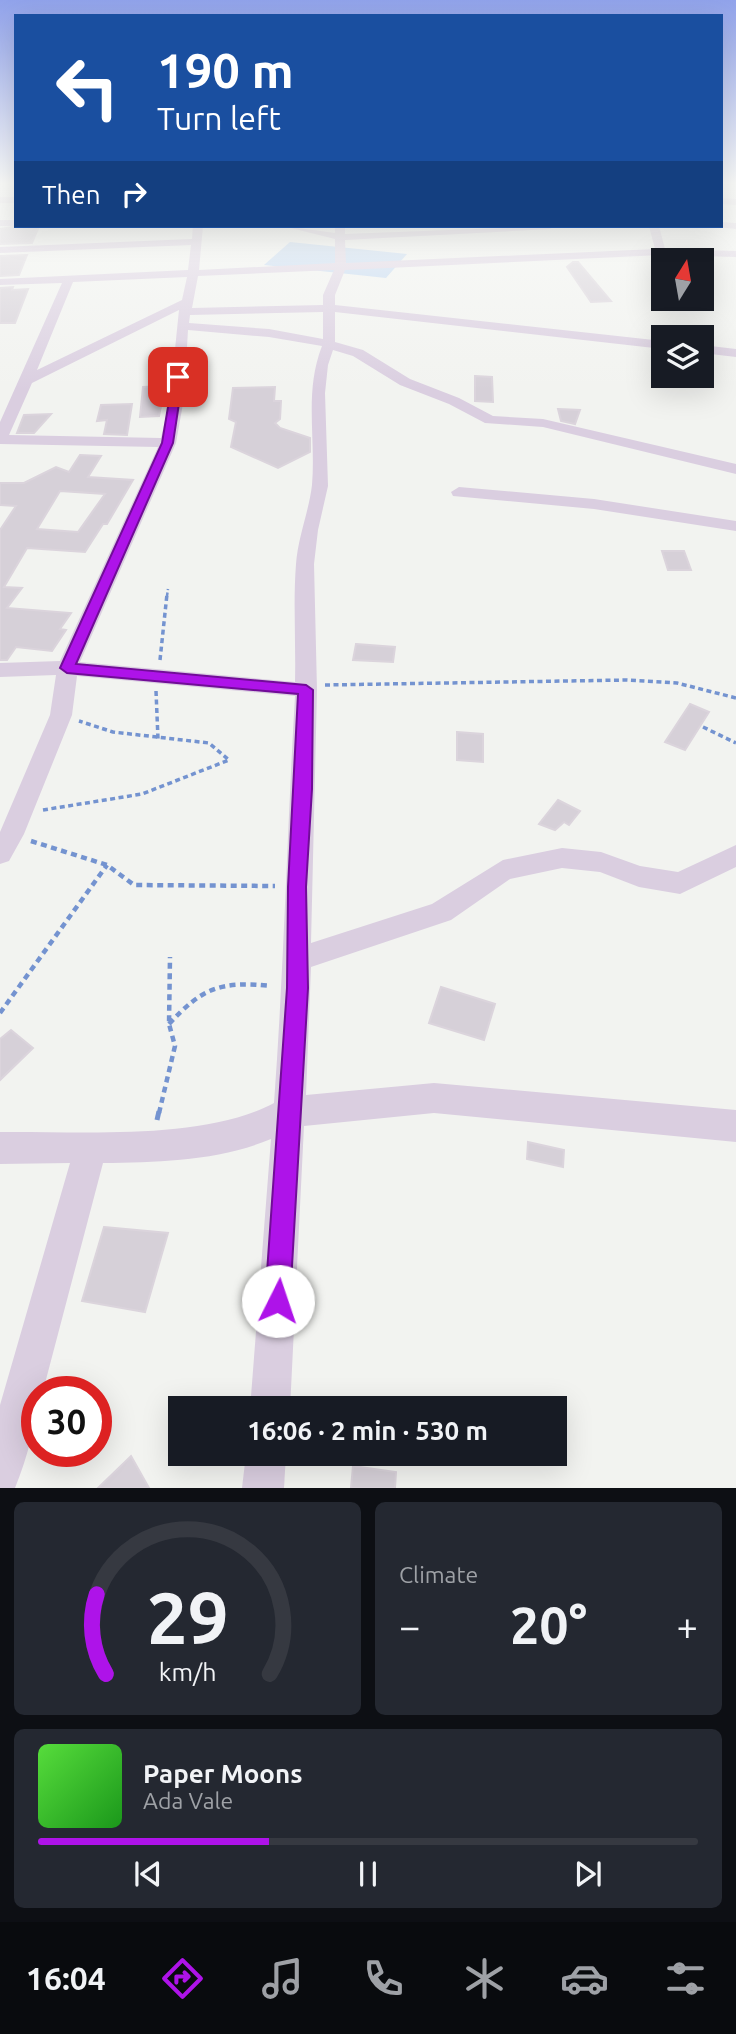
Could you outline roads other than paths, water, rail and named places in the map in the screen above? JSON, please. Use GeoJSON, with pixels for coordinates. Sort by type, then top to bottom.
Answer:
{"type":"FeatureCollection","features":[{"type":"Feature","properties":{"kind":"street"},"geometry":{"type":"LineString","coordinates":[[8,834],[61,715],[67,668],[168,443],[177,398],[184,313],[196,251]]}},
{"type":"Feature","properties":{"kind":"street"},"geometry":{"type":"LineString","coordinates":[[271,1396],[298,988],[297,887],[304,789],[306,690],[305,564],[309,530],[320,486],[318,393],[321,365],[329,344],[329,295],[341,267],[341,251]]}},
{"type":"Feature","properties":{"kind":"street"},"geometry":{"type":"LineString","coordinates":[[0,282],[651,252]]}},
{"type":"Feature","properties":{"kind":"street"},"geometry":{"type":"LineString","coordinates":[[714,253],[736,254]]}},
{"type":"Feature","properties":{"kind":"street"},"geometry":{"type":"LineString","coordinates":[[69,279],[0,438],[168,443]]}},
{"type":"Feature","properties":{"kind":"street"},"geometry":{"type":"LineString","coordinates":[[26,381],[184,313],[329,308],[651,344]]}},
{"type":"Feature","properties":{"kind":"street"},"geometry":{"type":"LineString","coordinates":[[184,313],[329,344],[358,353],[405,382],[463,405],[490,420],[542,423],[736,469]]}},
{"type":"Feature","properties":{"kind":"street"},"geometry":{"type":"LineString","coordinates":[[714,350],[736,353]]}},
{"type":"Feature","properties":{"kind":"street"},"geometry":{"type":"LineString","coordinates":[[459,492],[594,504],[736,526]]}},
{"type":"Feature","properties":{"kind":"street"},"geometry":{"type":"LineString","coordinates":[[0,670],[67,668],[306,690]]}},
{"type":"Feature","properties":{"kind":"street"},"geometry":{"type":"LineString","coordinates":[[298,960],[441,912],[503,870],[562,858],[601,862],[639,876],[680,883],[736,855]]}},
{"type":"Feature","properties":{"kind":"street"},"geometry":{"type":"LineString","coordinates":[[0,1148],[150,1146],[227,1138],[262,1127],[289,1112],[434,1098],[736,1126]]}},
{"type":"Feature","properties":{"kind":"street"},"geometry":{"type":"LineString","coordinates":[[0,1475],[91,1148]]}},
{"type":"Feature","properties":{"kind":"street"},"geometry":{"type":"LineString","coordinates":[[263,1488],[265,1466]]}}]}
